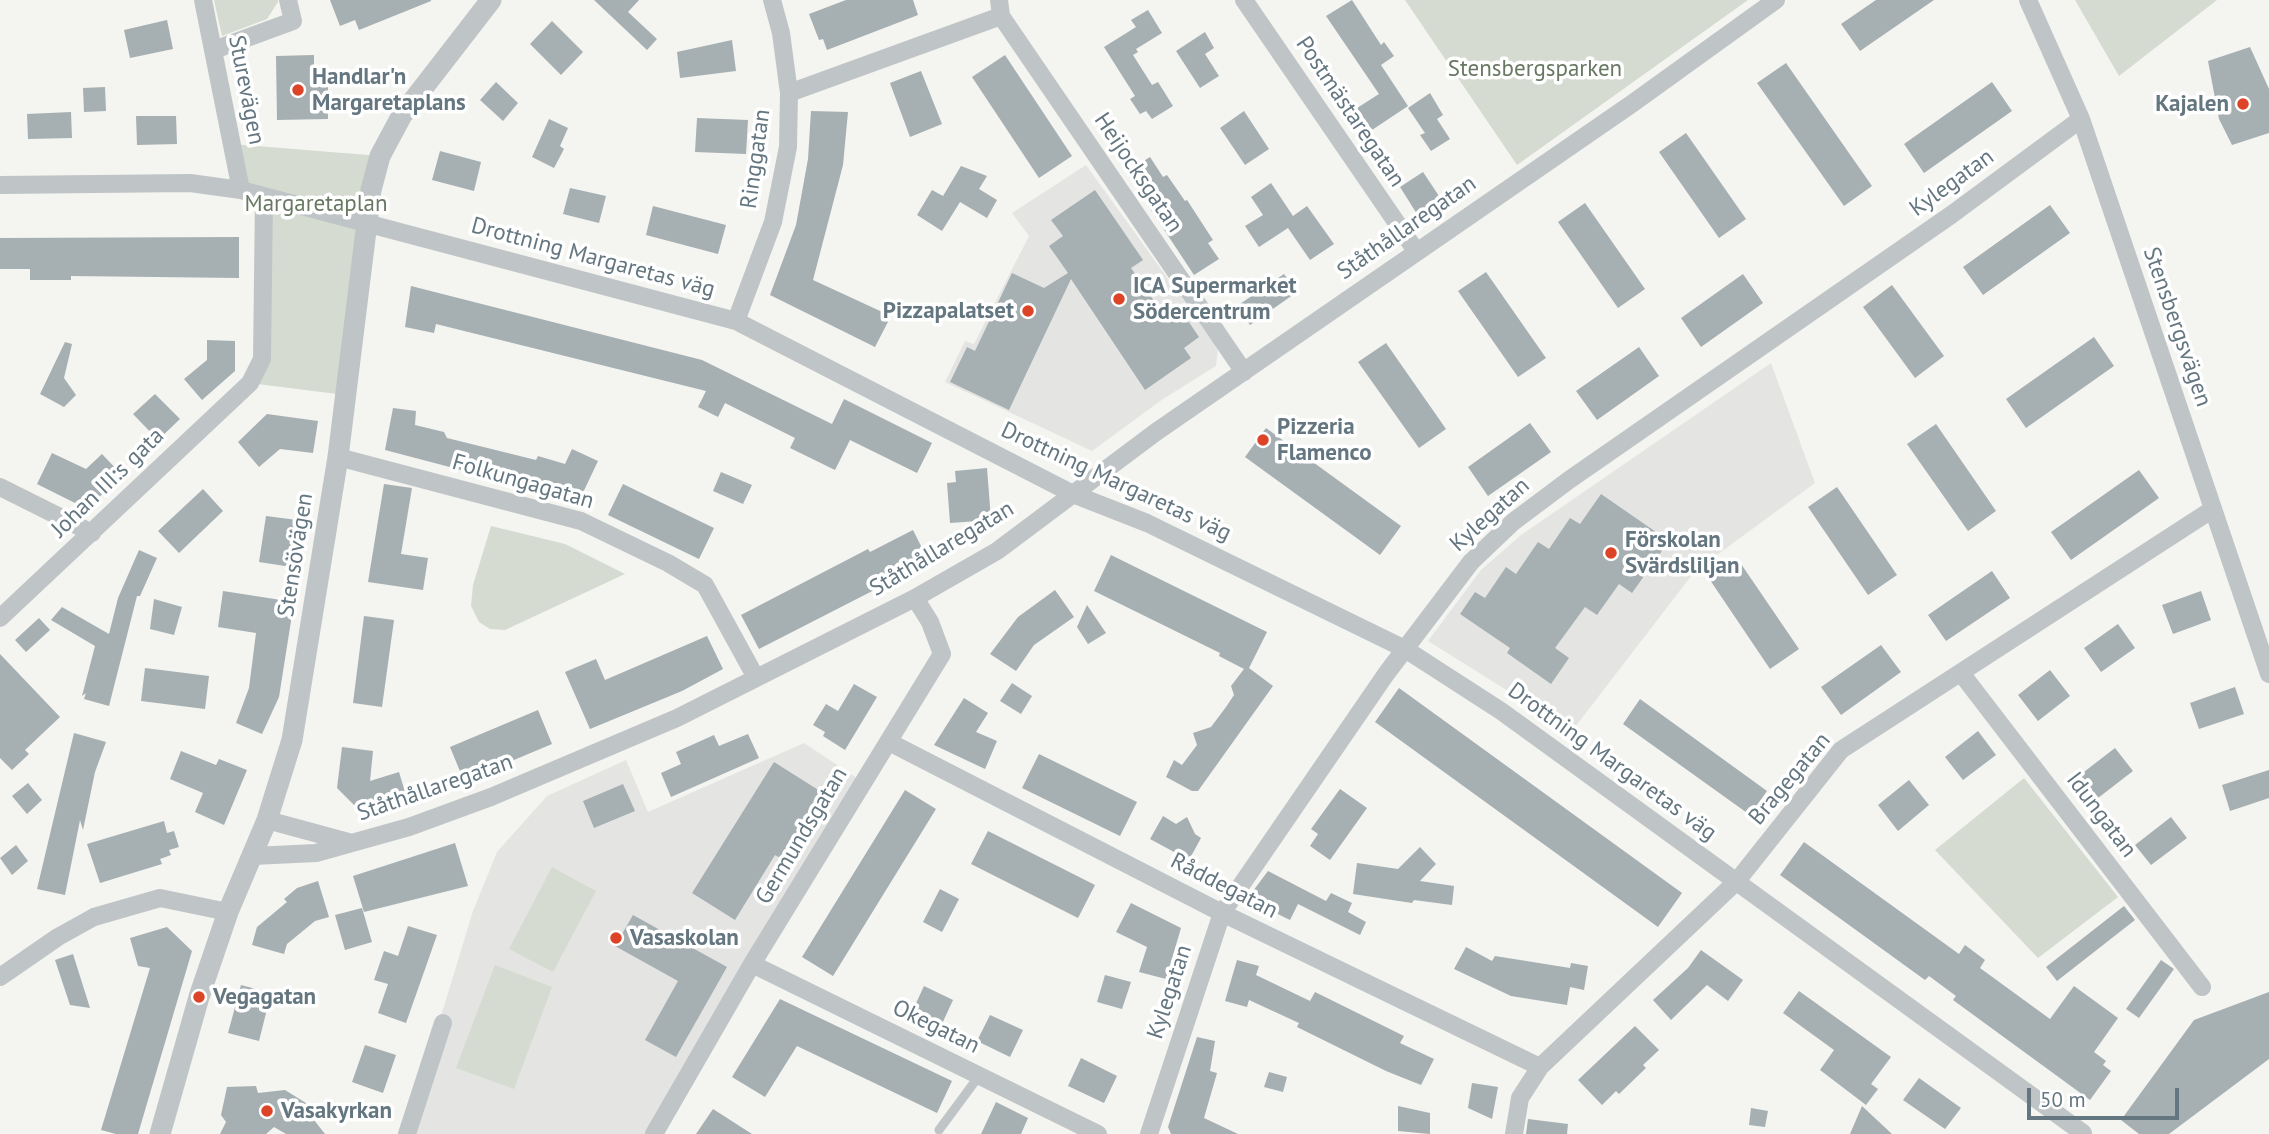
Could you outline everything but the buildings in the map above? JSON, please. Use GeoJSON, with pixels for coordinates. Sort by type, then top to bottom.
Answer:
{"type":"FeatureCollection","features":[{"type":"Feature","properties":{"kind":"street","name":"Sturevägen"},"geometry":{"type":"LineString","coordinates":[[203,0],[241,190]]}},
{"type":"Feature","properties":{"kind":"street"},"geometry":{"type":"LineString","coordinates":[[214,50],[293,21],[288,0]]}},
{"type":"Feature","properties":{"kind":"street","name":"Stensövägen"},"geometry":{"type":"LineString","coordinates":[[160,1134],[199,997],[228,912],[267,820],[292,740],[338,457],[366,225],[380,156],[402,115],[491,0]]}},
{"type":"Feature","properties":{"kind":"street","name":"Ringgatan"},"geometry":{"type":"LineString","coordinates":[[736,321],[773,222],[788,147],[789,93],[782,33],[772,0]]}},
{"type":"Feature","properties":{"kind":"street","name":"Postmästaregatan"},"geometry":{"type":"LineString","coordinates":[[1244,0],[1416,251]]}},
{"type":"Feature","properties":{"kind":"street","name":"Ståthållaregatan"},"geometry":{"type":"LineString","coordinates":[[253,856],[316,853],[409,827],[491,797],[677,718],[755,676],[915,598],[997,551],[1244,372],[1776,0]]}},
{"type":"Feature","properties":{"kind":"street","name":"Stensbergsvägen"},"geometry":{"type":"LineString","coordinates":[[2028,0],[2081,119],[2269,674]]}},
{"type":"Feature","properties":{"kind":"street"},"geometry":{"type":"LineString","coordinates":[[789,93],[1000,8]]}},
{"type":"Feature","properties":{"kind":"street","name":"Heijocksgatan"},"geometry":{"type":"LineString","coordinates":[[1000,8],[1244,372]]}},
{"type":"Feature","properties":{"kind":"street","name":"Kylegatan"},"geometry":{"type":"LineString","coordinates":[[1149,1134],[1222,913],[1405,649],[1471,562],[1513,522],[1951,215],[2081,119]]}},
{"type":"Feature","properties":{"kind":"street","name":"Drottning Margaretas väg"},"geometry":{"type":"LineString","coordinates":[[0,185],[190,183],[241,190],[736,321],[1073,494],[1147,523],[1405,649],[1501,711],[2083,1133]]}},
{"type":"Feature","properties":{"kind":"street","name":"Johan III:s gata"},"geometry":{"type":"LineString","coordinates":[[0,618],[250,383],[262,359],[264,197]]}},
{"type":"Feature","properties":{"kind":"street","name":"Folkungagatan"},"geometry":{"type":"LineString","coordinates":[[338,457],[581,521],[668,563],[705,585],[755,676]]}},
{"type":"Feature","properties":{"kind":"street"},"geometry":{"type":"LineString","coordinates":[[0,487],[92,533]]}},
{"type":"Feature","properties":{"kind":"street","name":"Bragegatan"},"geometry":{"type":"LineString","coordinates":[[1514,1134],[1520,1098],[1540,1067],[1737,881],[1842,750],[2214,509]]}},
{"type":"Feature","properties":{"kind":"street","name":"Germundsgatan"},"geometry":{"type":"LineString","coordinates":[[654,1134],[752,964],[942,654],[930,622],[915,598]]}},
{"type":"Feature","properties":{"kind":"street","name":"Idungatan"},"geometry":{"type":"LineString","coordinates":[[1961,673],[2202,987]]}},
{"type":"Feature","properties":{"kind":"street","name":"Råddegatan"},"geometry":{"type":"LineString","coordinates":[[888,742],[1222,913],[1540,1067]]}},
{"type":"Feature","properties":{"kind":"street","name":"Ståthållaregatan"},"geometry":{"type":"LineString","coordinates":[[267,820],[352,843]]}},
{"type":"Feature","properties":{"kind":"street"},"geometry":{"type":"LineString","coordinates":[[0,977],[58,937],[107,913],[160,898],[228,912]]}},
{"type":"Feature","properties":{"kind":"street","name":"Okegatan"},"geometry":{"type":"LineString","coordinates":[[752,964],[1098,1134]]}},
{"type":"Feature","properties":{"kind":"street"},"geometry":{"type":"LineString","coordinates":[[407,1134],[443,1023]]}},
{"type":"Feature","properties":{"kind":"lane"},"geometry":{"type":"LineString","coordinates":[[939,1130],[979,1076]]}},
{"type":"Feature","properties":{"kind":"shaded area"},"geometry":{"type":"Polygon","coordinates":[[[1086,165],[1218,348],[1216,366],[1163,399],[1092,451],[945,382],[965,341],[974,344],[1029,236],[1012,213],[1086,165]]]}},
{"type":"Feature","properties":{"kind":"shaded area","name":"Förskolan Svärdsliljan"},"geometry":{"type":"Polygon","coordinates":[[[1771,363],[1815,483],[1695,571],[1572,731],[1428,641],[1481,570],[1521,535],[1771,363]]]}},
{"type":"Feature","properties":{"kind":"shaded area","name":"Vasaskolan"},"geometry":{"type":"Polygon","coordinates":[[[804,743],[863,782],[654,1134],[405,1134],[473,911],[497,852],[547,796],[626,760],[648,812],[804,743]]]}},
{"type":"Feature","properties":{"kind":"green space"},"geometry":{"type":"Polygon","coordinates":[[[214,0],[278,2],[267,19],[222,36],[214,0]]]}},
{"type":"Feature","properties":{"kind":"green space","name":"Stensbergsparken"},"geometry":{"type":"Polygon","coordinates":[[[1405,0],[1748,0],[1517,165],[1405,0]]]}},
{"type":"Feature","properties":{"kind":"green space"},"geometry":{"type":"Polygon","coordinates":[[[2075,0],[2217,0],[2119,76],[2075,0]]]}},
{"type":"Feature","properties":{"kind":"green space","name":"Margaretaplan"},"geometry":{"type":"Polygon","coordinates":[[[232,144],[380,156],[345,395],[250,383],[262,359],[264,197],[241,190],[232,144]]]}},
{"type":"Feature","properties":{"kind":"green space"},"geometry":{"type":"Polygon","coordinates":[[[491,526],[565,544],[625,574],[505,630],[490,629],[479,622],[471,606],[473,585],[491,526]]]}},
{"type":"Feature","properties":{"kind":"green space"},"geometry":{"type":"Polygon","coordinates":[[[2024,778],[2118,897],[2038,958],[1935,850],[2024,778]]]}},
{"type":"Feature","properties":{"kind":"green space"},"geometry":{"type":"Polygon","coordinates":[[[552,867],[596,891],[553,972],[509,949],[552,867]]]}},
{"type":"Feature","properties":{"kind":"green space"},"geometry":{"type":"Polygon","coordinates":[[[495,965],[552,987],[514,1089],[456,1068],[495,965]]]}},
{"type":"Feature","properties":{"kind":"place","name":"Handlar'n Margaretaplans"},"geometry":{"type":"Point","coordinates":[298,90]}},
{"type":"Feature","properties":{"kind":"place","name":"Kajalen"},"geometry":{"type":"Point","coordinates":[2243,104]}},
{"type":"Feature","properties":{"kind":"place","name":"ICA Supermarket Södercentrum"},"geometry":{"type":"Point","coordinates":[1119,299]}},
{"type":"Feature","properties":{"kind":"place","name":"Pizzapalatset"},"geometry":{"type":"Point","coordinates":[1028,311]}},
{"type":"Feature","properties":{"kind":"place","name":"Pizzeria Flamenco"},"geometry":{"type":"Point","coordinates":[1263,440]}},
{"type":"Feature","properties":{"kind":"place","name":"Förskolan Svärdsliljan"},"geometry":{"type":"Point","coordinates":[1611,553]}},
{"type":"Feature","properties":{"kind":"place","name":"Vasaskolan"},"geometry":{"type":"Point","coordinates":[616,938]}},
{"type":"Feature","properties":{"kind":"place","name":"Vegagatan"},"geometry":{"type":"Point","coordinates":[199,997]}},
{"type":"Feature","properties":{"kind":"place","name":"Vasakyrkan"},"geometry":{"type":"Point","coordinates":[267,1111]}}]}
